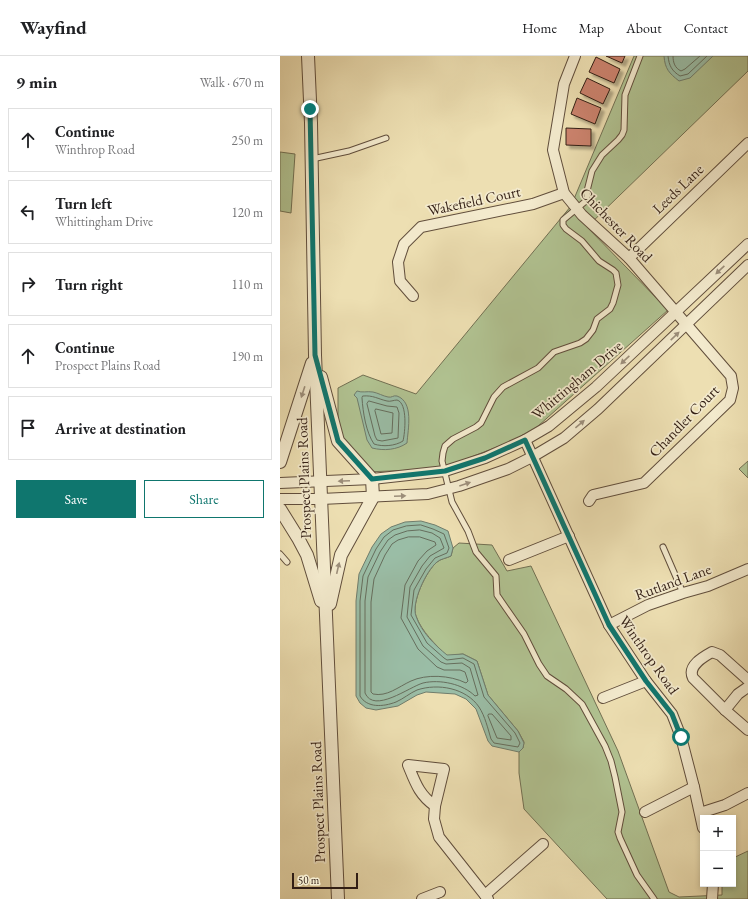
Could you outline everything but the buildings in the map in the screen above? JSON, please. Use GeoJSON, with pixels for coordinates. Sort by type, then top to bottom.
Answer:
{"type":"FeatureCollection","features":[{"type":"Feature","properties":{"kind":"street","name":"Prospect Plains Road"},"geometry":{"type":"LineString","coordinates":[[308,56],[315,355],[338,899]]}},
{"type":"Feature","properties":{"kind":"street","name":"Chichester Road"},"geometry":{"type":"LineString","coordinates":[[574,56],[564,84],[553,150],[564,193],[582,215],[629,258],[676,313]]}},
{"type":"Feature","properties":{"kind":"street","name":"Leeds Lane"},"geometry":{"type":"LineString","coordinates":[[629,258],[748,143]]}},
{"type":"Feature","properties":{"kind":"street","name":"Wakefield Court"},"geometry":{"type":"LineString","coordinates":[[413,296],[400,281],[398,262],[404,244],[421,227],[533,204],[564,193]]}},
{"type":"Feature","properties":{"kind":"street","name":"Whittingham Drive"},"geometry":{"type":"LineString","coordinates":[[280,483],[372,479],[445,471],[485,458],[525,440],[549,426],[590,392],[748,244]]}},
{"type":"Feature","properties":{"kind":"street"},"geometry":{"type":"LineString","coordinates":[[280,499],[321,499],[428,494],[450,489],[508,469],[532,457],[564,438],[598,409],[748,265]]}},
{"type":"Feature","properties":{"kind":"street","name":"Chandler Court"},"geometry":{"type":"LineString","coordinates":[[589,501],[593,495],[644,483],[730,400],[733,388],[731,376],[676,313]]}},
{"type":"Feature","properties":{"kind":"street"},"geometry":{"type":"LineString","coordinates":[[280,462],[315,355]]}},
{"type":"Feature","properties":{"kind":"street"},"geometry":{"type":"LineString","coordinates":[[315,355],[338,441],[372,479],[373,497],[341,555],[326,620]]}},
{"type":"Feature","properties":{"kind":"street","name":"Winthrop Road"},"geometry":{"type":"LineString","coordinates":[[525,440],[609,625],[646,681],[672,714],[681,737],[700,813]]}},
{"type":"Feature","properties":{"kind":"street"},"geometry":{"type":"LineString","coordinates":[[280,510],[307,555],[326,620]]}},
{"type":"Feature","properties":{"kind":"street"},"geometry":{"type":"LineString","coordinates":[[509,560],[569,536]]}},
{"type":"Feature","properties":{"kind":"street","name":"Rutland Lane"},"geometry":{"type":"LineString","coordinates":[[609,625],[648,606],[683,592],[708,586],[748,569]]}},
{"type":"Feature","properties":{"kind":"street"},"geometry":{"type":"LineString","coordinates":[[748,680],[720,656],[712,652],[699,661],[691,669],[690,674],[725,710],[748,730]]}},
{"type":"Feature","properties":{"kind":"street"},"geometry":{"type":"LineString","coordinates":[[603,698],[646,681]]}},
{"type":"Feature","properties":{"kind":"street"},"geometry":{"type":"LineString","coordinates":[[725,710],[738,694],[748,687]]}},
{"type":"Feature","properties":{"kind":"street"},"geometry":{"type":"LineString","coordinates":[[646,812],[694,787]]}},
{"type":"Feature","properties":{"kind":"street"},"geometry":{"type":"LineString","coordinates":[[700,813],[726,805],[748,793]]}},
{"type":"Feature","properties":{"kind":"street"},"geometry":{"type":"LineString","coordinates":[[435,806],[434,819],[439,837],[487,897],[543,844]]}},
{"type":"Feature","properties":{"kind":"street"},"geometry":{"type":"LineString","coordinates":[[712,899],[713,887]]}},
{"type":"Feature","properties":{"kind":"street"},"geometry":{"type":"LineString","coordinates":[[422,899],[440,892]]}},
{"type":"Feature","properties":{"kind":"lane"},"geometry":{"type":"LineString","coordinates":[[640,56],[625,94],[625,123],[622,135],[608,148],[592,171],[588,185],[587,200],[563,220],[563,225],[566,229],[587,246],[599,261],[616,273],[618,286],[613,303],[610,309],[597,319],[593,330],[586,339],[580,343],[554,352],[538,368],[508,383],[498,391],[481,423],[452,439],[445,446],[442,461],[452,502],[468,531],[476,552],[496,576],[497,595],[524,634],[539,664],[547,676],[566,689],[582,704],[605,746],[615,777],[622,812],[618,832],[637,875],[654,899]]}},
{"type":"Feature","properties":{"kind":"lane"},"geometry":{"type":"LineString","coordinates":[[311,159],[349,151],[386,138]]}},
{"type":"Feature","properties":{"kind":"lane"},"geometry":{"type":"LineString","coordinates":[[663,547],[683,592]]}},
{"type":"Feature","properties":{"kind":"lane"},"geometry":{"type":"LineString","coordinates":[[280,554],[287,562]]}},
{"type":"Feature","properties":{"kind":"shaded area"},"geometry":{"type":"Polygon","coordinates":[[[634,56],[748,56],[748,71],[587,227],[668,310],[528,435],[440,469],[365,472],[338,440],[338,388],[363,375],[416,394],[571,206],[634,56]]]}},
{"type":"Feature","properties":{"kind":"shaded area"},"geometry":{"type":"Polygon","coordinates":[[[280,152],[295,154],[291,213],[280,211],[280,152]]]}},
{"type":"Feature","properties":{"kind":"shaded area"},"geometry":{"type":"Polygon","coordinates":[[[748,461],[748,478],[739,469],[748,461]]]}},
{"type":"Feature","properties":{"kind":"shaded area"},"geometry":{"type":"Polygon","coordinates":[[[459,543],[492,545],[507,571],[531,566],[618,751],[669,892],[679,897],[722,895],[722,887],[736,887],[736,857],[748,851],[748,899],[607,899],[524,809],[519,773],[519,752],[523,748],[524,742],[518,731],[488,695],[477,661],[463,654],[447,656],[425,633],[416,616],[416,603],[420,588],[428,572],[438,561],[451,556],[453,548],[459,543]]]}},
{"type":"Feature","properties":{"kind":"water"},"geometry":{"type":"Polygon","coordinates":[[[664,56],[713,56],[690,78],[679,81],[668,70],[665,64],[664,56]]]}},
{"type":"Feature","properties":{"kind":"water"},"geometry":{"type":"Polygon","coordinates":[[[357,391],[373,392],[386,397],[397,396],[402,399],[406,404],[409,416],[407,443],[390,449],[372,448],[367,440],[357,398],[354,395],[357,391]]]}},
{"type":"Feature","properties":{"kind":"water"},"geometry":{"type":"Polygon","coordinates":[[[421,521],[448,531],[453,548],[451,556],[437,562],[428,572],[420,588],[415,610],[418,622],[429,638],[447,655],[463,654],[477,661],[488,695],[518,731],[524,743],[523,748],[519,752],[492,746],[488,741],[476,709],[466,699],[455,694],[426,692],[417,695],[398,706],[376,710],[366,708],[360,703],[356,696],[356,601],[359,574],[372,547],[381,534],[391,527],[405,522],[421,521]]]}},
{"type":"Feature","properties":{"kind":"route"},"geometry":{"type":"LineString","coordinates":[[310,109],[315,355],[338,441],[372,479],[445,471],[485,458],[525,440],[609,625],[646,681],[672,714],[681,737]]}}]}
